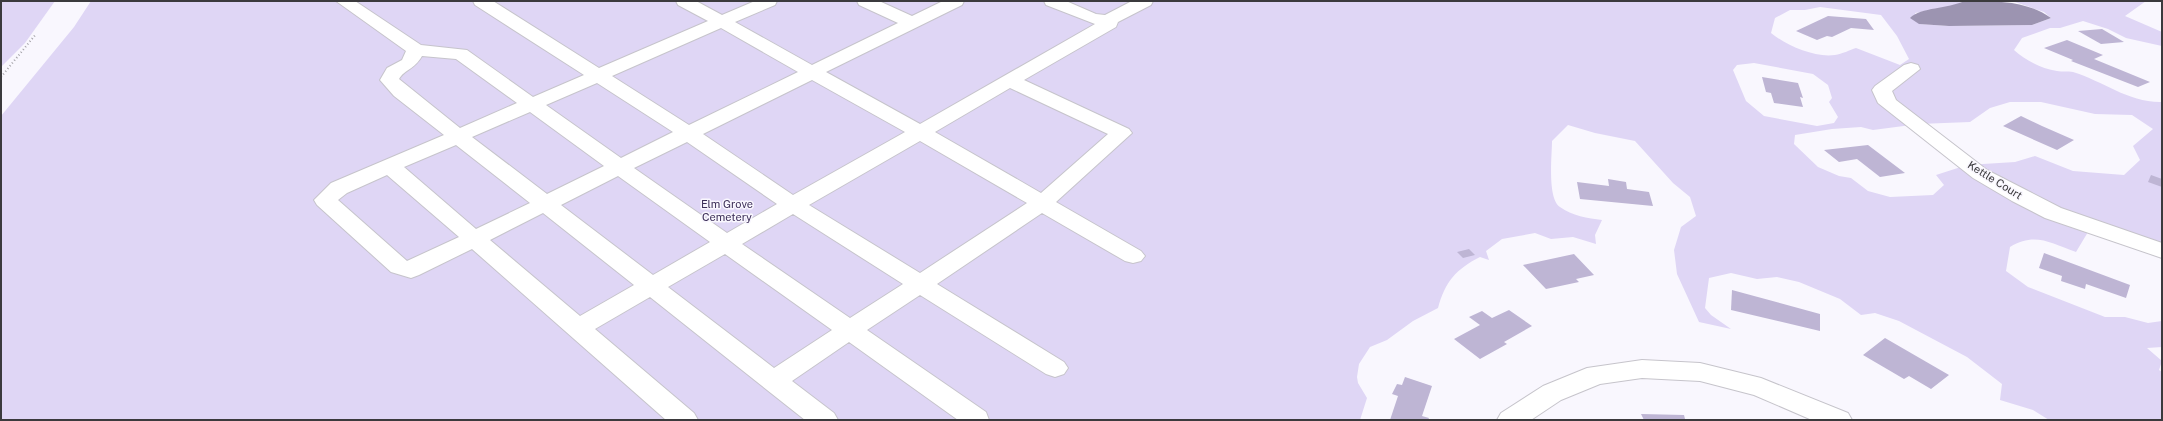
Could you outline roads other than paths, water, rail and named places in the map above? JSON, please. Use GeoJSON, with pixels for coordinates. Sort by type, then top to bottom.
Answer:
{"type":"FeatureCollection","features":[{"type":"Feature","properties":{"kind":"street"},"geometry":{"type":"LineString","coordinates":[[481,1],[688,133],[794,205],[1055,368]]}},
{"type":"Feature","properties":{"kind":"street"},"geometry":{"type":"LineString","coordinates":[[684,1],[920,132],[1133,256]]}},
{"type":"Feature","properties":{"kind":"street"},"geometry":{"type":"LineString","coordinates":[[769,1],[339,188],[325,200],[399,267],[411,270],[956,1]]}},
{"type":"Feature","properties":{"kind":"street"},"geometry":{"type":"LineString","coordinates":[[865,1],[912,23]]}},
{"type":"Feature","properties":{"kind":"street"},"geometry":{"type":"LineString","coordinates":[[1052,1],[1093,19],[1108,20],[1145,1]]}},
{"type":"Feature","properties":{"kind":"street"},"geometry":{"type":"LineString","coordinates":[[353,3],[416,50],[461,54],[727,244],[976,418]]}},
{"type":"Feature","properties":{"kind":"street"},"geometry":{"type":"LineString","coordinates":[[578,328],[652,287],[1110,23],[1108,20]]}},
{"type":"Feature","properties":{"kind":"street"},"geometry":{"type":"LineString","coordinates":[[416,50],[409,63],[394,72],[389,80],[401,92],[824,420]]}},
{"type":"Feature","properties":{"kind":"street","name":"Kettle Court"},"geometry":{"type":"LineString","coordinates":[[1911,69],[1882,90],[1888,103],[1980,174],[2053,213],[2162,250]]}},
{"type":"Feature","properties":{"kind":"street"},"geometry":{"type":"LineString","coordinates":[[773,381],[1042,203],[1122,133],[1010,81]]}},
{"type":"Feature","properties":{"kind":"street"},"geometry":{"type":"LineString","coordinates":[[390,166],[684,420]]}},
{"type":"Feature","properties":{"kind":"street"},"geometry":{"type":"LineString","coordinates":[[1511,420],[1552,393],[1596,375],[1642,369],[1700,372],[1761,387],[1838,420]]}},
{"type":"Feature","properties":{"kind":"park label","name":"Elm Grove Cemetery"},"geometry":{"type":"Point","coordinates":[727,210]}}]}
